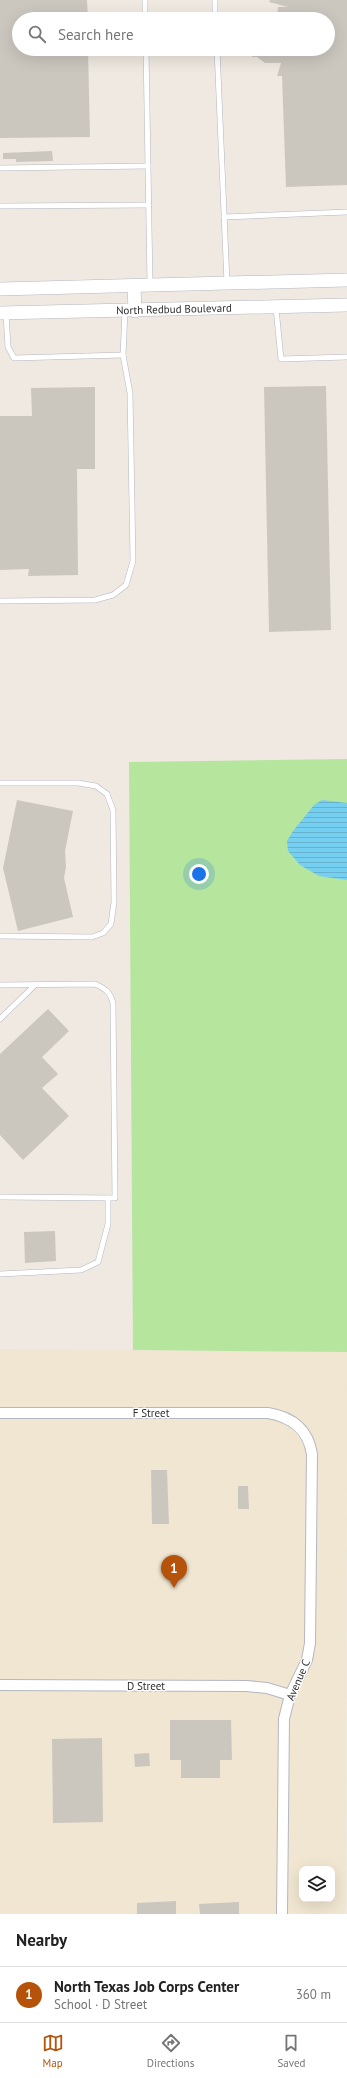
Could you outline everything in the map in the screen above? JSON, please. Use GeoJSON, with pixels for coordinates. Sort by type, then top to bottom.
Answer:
{"type":"FeatureCollection","features":[{"type":"Feature","properties":{"kind":"street"},"geometry":{"type":"LineString","coordinates":[[0,289],[347,280]]}},
{"type":"Feature","properties":{"kind":"street"},"geometry":{"type":"LineString","coordinates":[[130,311],[134,286]]}},
{"type":"Feature","properties":{"kind":"street","name":"North Redbud Boulevard"},"geometry":{"type":"LineString","coordinates":[[3,313],[276,308],[347,305]]}},
{"type":"Feature","properties":{"kind":"street","name":"F Street"},"geometry":{"type":"LineString","coordinates":[[0,1413],[268,1413],[284,1417],[299,1425]]}},
{"type":"Feature","properties":{"kind":"street","name":"Avenue C"},"geometry":{"type":"LineString","coordinates":[[282,1914],[284,1719],[290,1695],[307,1660],[310,1642],[312,1454],[308,1438],[299,1425]]}},
{"type":"Feature","properties":{"kind":"street","name":"D Street"},"geometry":{"type":"LineString","coordinates":[[0,1685],[247,1686],[267,1688],[290,1695]]}},
{"type":"Feature","properties":{"kind":"lane"},"geometry":{"type":"LineString","coordinates":[[145,0],[145,12]]}},
{"type":"Feature","properties":{"kind":"lane"},"geometry":{"type":"LineString","coordinates":[[215,0],[215,12]]}},
{"type":"Feature","properties":{"kind":"lane"},"geometry":{"type":"LineString","coordinates":[[146,56],[150,286]]}},
{"type":"Feature","properties":{"kind":"lane"},"geometry":{"type":"LineString","coordinates":[[217,56],[227,284]]}},
{"type":"Feature","properties":{"kind":"lane"},"geometry":{"type":"LineString","coordinates":[[0,168],[148,166]]}},
{"type":"Feature","properties":{"kind":"lane"},"geometry":{"type":"LineString","coordinates":[[0,206],[149,205]]}},
{"type":"Feature","properties":{"kind":"lane"},"geometry":{"type":"LineString","coordinates":[[224,217],[347,212]]}},
{"type":"Feature","properties":{"kind":"lane"},"geometry":{"type":"LineString","coordinates":[[276,308],[281,359],[347,357]]}},
{"type":"Feature","properties":{"kind":"lane"},"geometry":{"type":"LineString","coordinates":[[0,601],[95,600],[113,595],[126,585],[133,561],[130,393],[124,356],[130,311]]}},
{"type":"Feature","properties":{"kind":"lane"},"geometry":{"type":"LineString","coordinates":[[3,313],[8,347],[14,358],[124,356]]}},
{"type":"Feature","properties":{"kind":"lane"},"geometry":{"type":"LineString","coordinates":[[0,783],[78,783],[96,786],[107,794],[113,810],[114,902],[111,924],[103,932],[92,937],[0,936]]}},
{"type":"Feature","properties":{"kind":"lane"},"geometry":{"type":"LineString","coordinates":[[0,985],[95,984],[106,989],[110,994],[113,1003],[115,1198],[0,1197]]}},
{"type":"Feature","properties":{"kind":"lane"},"geometry":{"type":"LineString","coordinates":[[0,1019],[35,985]]}},
{"type":"Feature","properties":{"kind":"lane"},"geometry":{"type":"LineString","coordinates":[[0,1274],[81,1270],[98,1262],[108,1224],[108,1198]]}},
{"type":"Feature","properties":{"kind":"shaded area"},"geometry":{"type":"Polygon","coordinates":[[[0,1349],[347,1352],[346,1914],[0,1914],[0,1349]]]}},
{"type":"Feature","properties":{"kind":"green space"},"geometry":{"type":"Polygon","coordinates":[[[347,759],[347,1352],[133,1350],[129,762],[347,759]]]}},
{"type":"Feature","properties":{"kind":"water"},"geometry":{"type":"Polygon","coordinates":[[[322,800],[347,803],[347,880],[319,876],[300,865],[288,851],[287,841],[293,831],[314,805],[322,800]]]}},
{"type":"Feature","properties":{"kind":"building"},"geometry":{"type":"Polygon","coordinates":[[[0,0],[87,0],[88,12],[12,12],[12,56],[88,56],[90,137],[0,138],[0,0]]]}},
{"type":"Feature","properties":{"kind":"building"},"geometry":{"type":"Polygon","coordinates":[[[270,0],[347,0],[347,185],[286,187],[282,76],[277,76],[281,63],[265,63],[257,57],[252,57],[335,56],[335,12],[278,12],[278,7],[288,7],[269,2],[270,0]]]}},
{"type":"Feature","properties":{"kind":"building"},"geometry":{"type":"Polygon","coordinates":[[[52,151],[53,161],[16,162],[16,159],[3,159],[3,153],[52,151]]]}},
{"type":"Feature","properties":{"kind":"building"},"geometry":{"type":"Polygon","coordinates":[[[326,386],[331,630],[269,632],[264,387],[326,386]]]}},
{"type":"Feature","properties":{"kind":"building"},"geometry":{"type":"Polygon","coordinates":[[[95,387],[95,469],[77,469],[78,575],[28,576],[29,569],[0,570],[0,416],[32,416],[31,388],[95,387]]]}},
{"type":"Feature","properties":{"kind":"building"},"geometry":{"type":"Polygon","coordinates":[[[17,800],[73,811],[65,851],[66,867],[64,878],[73,917],[18,931],[3,868],[17,800]]]}},
{"type":"Feature","properties":{"kind":"building"},"geometry":{"type":"Polygon","coordinates":[[[48,1009],[69,1031],[42,1057],[58,1074],[42,1088],[69,1116],[23,1160],[0,1135],[0,1054],[48,1009]]]}},
{"type":"Feature","properties":{"kind":"building"},"geometry":{"type":"Polygon","coordinates":[[[55,1231],[56,1261],[25,1263],[24,1232],[55,1231]]]}},
{"type":"Feature","properties":{"kind":"building"},"geometry":{"type":"Polygon","coordinates":[[[151,1470],[167,1470],[169,1524],[152,1524],[151,1470]]]}},
{"type":"Feature","properties":{"kind":"building"},"geometry":{"type":"Polygon","coordinates":[[[238,1486],[248,1486],[249,1509],[238,1509],[238,1486]]]}},
{"type":"Feature","properties":{"kind":"building"},"geometry":{"type":"Polygon","coordinates":[[[170,1720],[231,1720],[232,1760],[220,1760],[220,1778],[181,1778],[181,1760],[170,1760],[170,1720]]]}},
{"type":"Feature","properties":{"kind":"building"},"geometry":{"type":"Polygon","coordinates":[[[102,1738],[103,1822],[53,1823],[52,1739],[102,1738]]]}},
{"type":"Feature","properties":{"kind":"building"},"geometry":{"type":"Polygon","coordinates":[[[149,1753],[150,1766],[135,1767],[134,1754],[149,1753]]]}},
{"type":"Feature","properties":{"kind":"building"},"geometry":{"type":"Polygon","coordinates":[[[176,1901],[176,1914],[137,1914],[137,1903],[176,1901]]]}},
{"type":"Feature","properties":{"kind":"building"},"geometry":{"type":"Polygon","coordinates":[[[239,1902],[239,1914],[200,1914],[199,1904],[239,1902]]]}},
{"type":"Feature","properties":{"kind":"place","name":"North Texas Job Corps Center"},"geometry":{"type":"Point","coordinates":[174,1588]}}]}
